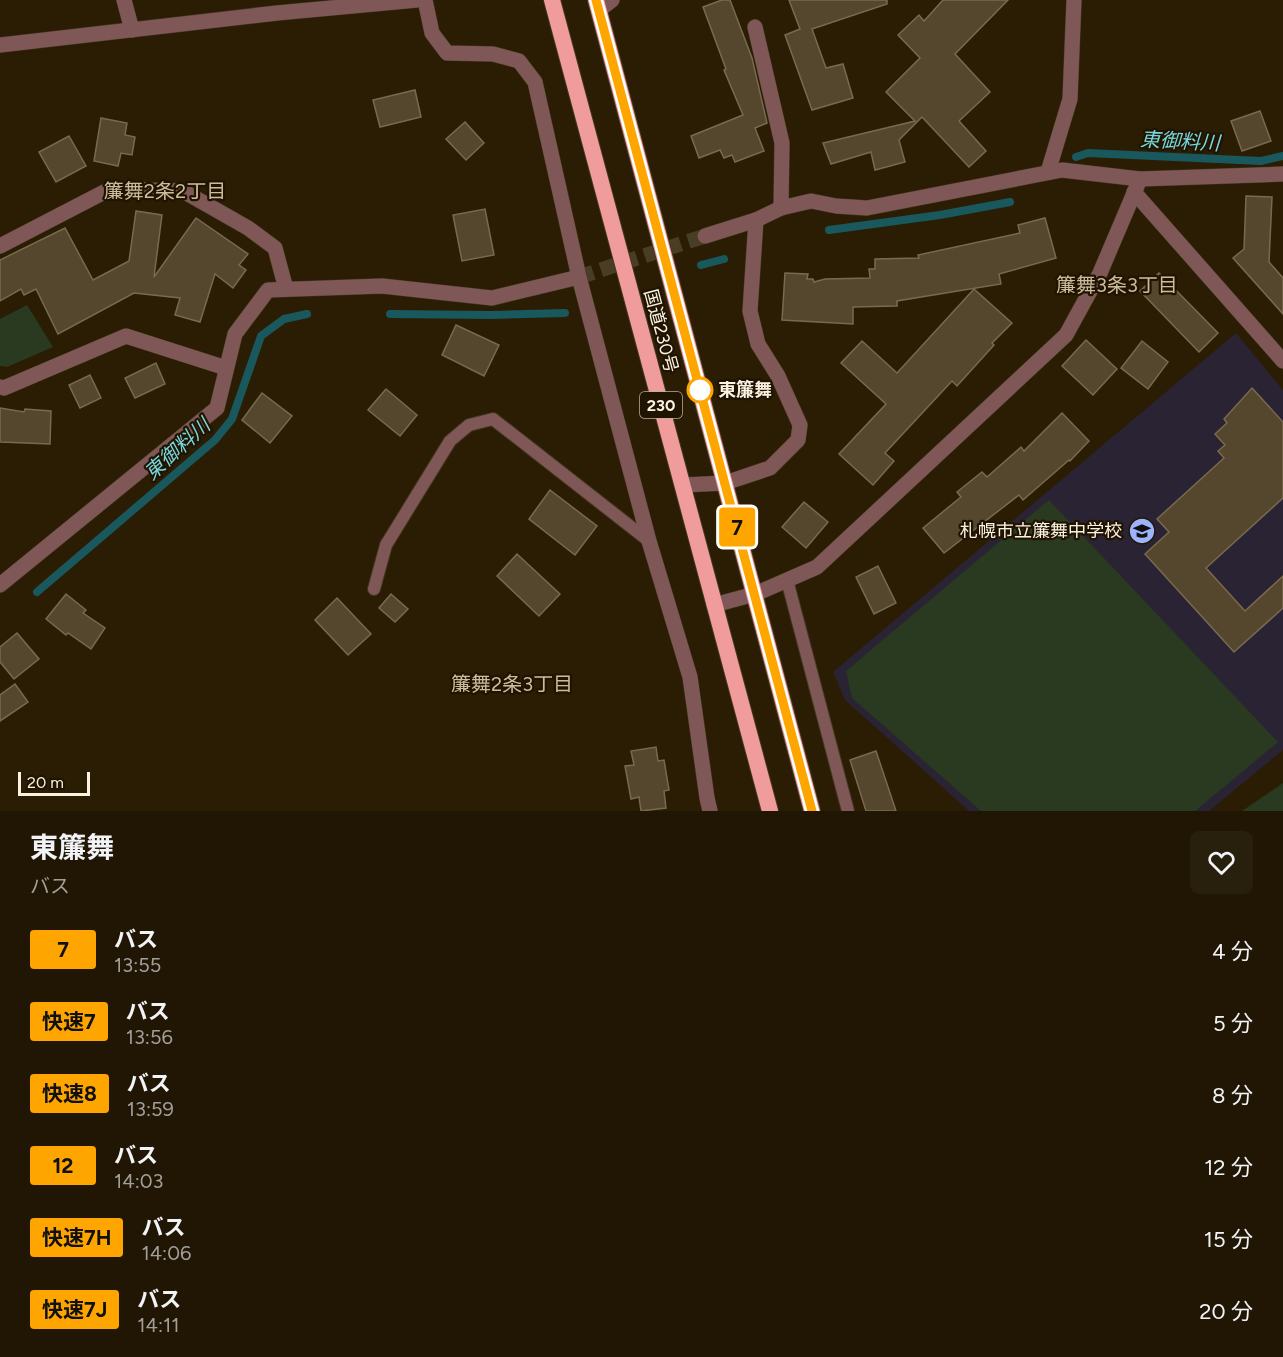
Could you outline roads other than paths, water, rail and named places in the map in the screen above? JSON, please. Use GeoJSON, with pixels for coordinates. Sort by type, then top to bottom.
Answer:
{"type":"FeatureCollection","features":[{"type":"Feature","properties":{"kind":"highway","name":"国道230号"},"geometry":{"type":"LineString","coordinates":[[552,0],[770,811]]}},
{"type":"Feature","properties":{"kind":"highway","name":"国道230号"},"geometry":{"type":"LineString","coordinates":[[602,3],[812,811]]}},
{"type":"Feature","properties":{"kind":"street"},"geometry":{"type":"LineString","coordinates":[[124,0],[132,30]]}},
{"type":"Feature","properties":{"kind":"street"},"geometry":{"type":"LineString","coordinates":[[0,45],[132,30],[276,6],[417,0]]}},
{"type":"Feature","properties":{"kind":"street"},"geometry":{"type":"LineString","coordinates":[[425,0],[432,33],[447,53],[493,54],[519,61],[535,82],[579,277],[649,541],[690,677],[710,811]]}},
{"type":"Feature","properties":{"kind":"street"},"geometry":{"type":"LineString","coordinates":[[1048,172],[1070,99],[1074,0]]}},
{"type":"Feature","properties":{"kind":"street"},"geometry":{"type":"LineString","coordinates":[[755,27],[782,143],[780,208]]}},
{"type":"Feature","properties":{"kind":"street"},"geometry":{"type":"LineString","coordinates":[[705,236],[756,220],[780,208],[811,201],[836,206],[867,208],[1062,170],[1137,186],[1283,174]]}},
{"type":"Feature","properties":{"kind":"street"},"geometry":{"type":"LineString","coordinates":[[1137,186],[1283,361]]}},
{"type":"Feature","properties":{"kind":"street"},"geometry":{"type":"LineString","coordinates":[[714,606],[755,594],[817,567],[1066,335],[1100,273],[1137,186]]}},
{"type":"Feature","properties":{"kind":"street"},"geometry":{"type":"LineString","coordinates":[[0,246],[110,189],[183,190],[248,228],[275,248],[286,289]]}},
{"type":"Feature","properties":{"kind":"street"},"geometry":{"type":"LineString","coordinates":[[683,485],[725,483],[770,468],[798,440],[800,425],[778,376],[758,344],[750,311],[756,220]]}},
{"type":"Feature","properties":{"kind":"street"},"geometry":{"type":"LineString","coordinates":[[0,585],[217,408],[235,334],[268,290],[382,286],[492,298],[579,277]]}},
{"type":"Feature","properties":{"kind":"street"},"geometry":{"type":"LineString","coordinates":[[0,387],[4,388],[126,336],[226,368]]}},
{"type":"Feature","properties":{"kind":"lane"},"geometry":{"type":"LineString","coordinates":[[374,590],[386,545],[450,441],[469,425],[493,419],[649,541]]}},
{"type":"Feature","properties":{"kind":"lane"},"geometry":{"type":"LineString","coordinates":[[787,580],[848,811]]}},
{"type":"Feature","properties":{"kind":"waterway","name":"東御料川"},"geometry":{"type":"LineString","coordinates":[[1076,157],[1088,153],[1261,161],[1283,156]]}},
{"type":"Feature","properties":{"kind":"waterway","name":"東御料川"},"geometry":{"type":"LineString","coordinates":[[829,230],[940,215],[1010,202]]}},
{"type":"Feature","properties":{"kind":"waterway","name":"東御料川"},"geometry":{"type":"LineString","coordinates":[[701,265],[724,259]]}},
{"type":"Feature","properties":{"kind":"waterway","name":"東御料川"},"geometry":{"type":"LineString","coordinates":[[390,314],[565,313]]}},
{"type":"Feature","properties":{"kind":"waterway","name":"東御料川"},"geometry":{"type":"LineString","coordinates":[[37,592],[215,440],[232,419],[261,336],[284,319],[307,314]]}},
{"type":"Feature","properties":{"kind":"tunnel"},"geometry":{"type":"LineString","coordinates":[[579,277],[705,236]]}},
{"type":"Feature","properties":{"kind":"place","name":"東簾舞"},"geometry":{"type":"Point","coordinates":[700,390]}},
{"type":"Feature","properties":{"kind":"place","name":"札幌市立簾舞中学校"},"geometry":{"type":"Point","coordinates":[1142,531]}},
{"type":"Feature","properties":{"kind":"district","name":"簾舞2条2丁目"},"geometry":{"type":"Point","coordinates":[165,191]}},
{"type":"Feature","properties":{"kind":"district","name":"簾舞3条3丁目"},"geometry":{"type":"Point","coordinates":[1117,285]}},
{"type":"Feature","properties":{"kind":"district","name":"簾舞2条3丁目"},"geometry":{"type":"Point","coordinates":[512,684]}}]}
